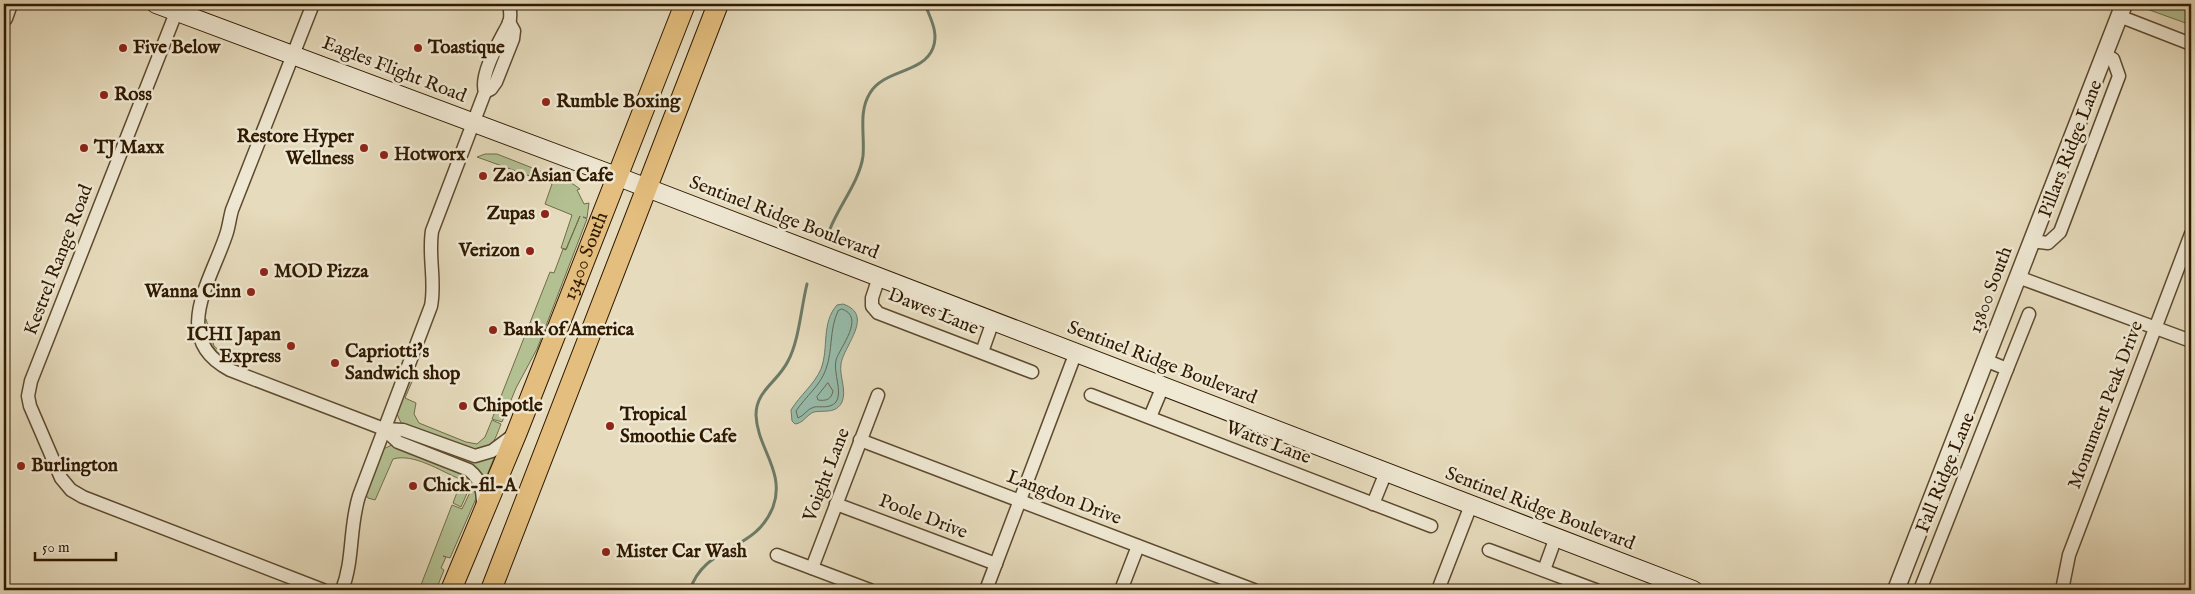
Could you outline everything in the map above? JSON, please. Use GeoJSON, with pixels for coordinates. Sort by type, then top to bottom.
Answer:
{"type":"FeatureCollection","features":[{"type":"Feature","properties":{"kind":"main road","name":"Eagles Flight Road"},"geometry":{"type":"LineString","coordinates":[[156,4],[178,8],[292,54],[616,176]]}},
{"type":"Feature","properties":{"kind":"main road","name":"13400 South"},"geometry":{"type":"LineString","coordinates":[[451,590],[517,432],[685,4]]}},
{"type":"Feature","properties":{"kind":"main road","name":"13400 South"},"geometry":{"type":"LineString","coordinates":[[491,590],[718,4]]}},
{"type":"Feature","properties":{"kind":"main road","name":"Sentinel Ridge Boulevard"},"geometry":{"type":"LineString","coordinates":[[616,176],[1693,590]]}},
{"type":"Feature","properties":{"kind":"street"},"geometry":{"type":"LineString","coordinates":[[4,18],[9,4]]}},
{"type":"Feature","properties":{"kind":"street"},"geometry":{"type":"LineString","coordinates":[[313,4],[232,210],[228,232],[200,303],[197,316],[200,334],[208,352],[228,369],[384,429],[403,430],[475,456],[492,451],[517,432]]}},
{"type":"Feature","properties":{"kind":"street"},"geometry":{"type":"LineString","coordinates":[[342,590],[350,567],[354,512],[429,312],[434,286],[430,249],[432,232],[485,92],[484,78],[503,32],[510,22],[509,4]]}},
{"type":"Feature","properties":{"kind":"street","name":"Kestrel Range Road"},"geometry":{"type":"LineString","coordinates":[[178,8],[32,381],[28,396],[30,406],[61,478],[70,490],[83,497],[323,590]]}},
{"type":"Feature","properties":{"kind":"street"},"geometry":{"type":"LineString","coordinates":[[2121,10],[2191,44]]}},
{"type":"Feature","properties":{"kind":"street","name":"13800 South"},"geometry":{"type":"LineString","coordinates":[[1896,590],[2121,10]]}},
{"type":"Feature","properties":{"kind":"street","name":"Pillars Ridge Lane"},"geometry":{"type":"LineString","coordinates":[[2031,242],[2048,243],[2060,232],[2119,76],[2113,59],[2104,54]]}},
{"type":"Feature","properties":{"kind":"street","name":"Monument Peak Drive"},"geometry":{"type":"LineString","coordinates":[[2062,590],[2069,555],[2191,234]]}},
{"type":"Feature","properties":{"kind":"street","name":"Dawes Lane"},"geometry":{"type":"LineString","coordinates":[[879,277],[872,298],[872,306],[878,313],[1032,372]]}},
{"type":"Feature","properties":{"kind":"street"},"geometry":{"type":"LineString","coordinates":[[2018,277],[2191,341]]}},
{"type":"Feature","properties":{"kind":"street","name":"Fall Ridge Lane"},"geometry":{"type":"LineString","coordinates":[[1920,590],[2029,314]]}},
{"type":"Feature","properties":{"kind":"street","name":"Dawes Lane"},"geometry":{"type":"LineString","coordinates":[[982,352],[993,321]]}},
{"type":"Feature","properties":{"kind":"street"},"geometry":{"type":"LineString","coordinates":[[986,590],[1076,352]]}},
{"type":"Feature","properties":{"kind":"street"},"geometry":{"type":"LineString","coordinates":[[1985,360],[2007,369]]}},
{"type":"Feature","properties":{"kind":"street"},"geometry":{"type":"LineString","coordinates":[[1150,417],[1162,386]]}},
{"type":"Feature","properties":{"kind":"street","name":"Voight Lane"},"geometry":{"type":"LineString","coordinates":[[812,568],[878,394]]}},
{"type":"Feature","properties":{"kind":"street","name":"Watts Lane"},"geometry":{"type":"LineString","coordinates":[[1091,395],[1431,526]]}},
{"type":"Feature","properties":{"kind":"street"},"geometry":{"type":"LineString","coordinates":[[384,429],[398,442],[461,466],[475,475],[482,488],[484,513]]}},
{"type":"Feature","properties":{"kind":"street","name":"Langdon Drive"},"geometry":{"type":"LineString","coordinates":[[860,440],[1252,590]]}},
{"type":"Feature","properties":{"kind":"street"},"geometry":{"type":"LineString","coordinates":[[1373,504],[1386,472]]}},
{"type":"Feature","properties":{"kind":"street","name":"Poole Drive"},"geometry":{"type":"LineString","coordinates":[[836,504],[996,564]]}},
{"type":"Feature","properties":{"kind":"street"},"geometry":{"type":"LineString","coordinates":[[1438,590],[1470,504]]}},
{"type":"Feature","properties":{"kind":"street"},"geometry":{"type":"LineString","coordinates":[[1544,570],[1556,537]]}},
{"type":"Feature","properties":{"kind":"street"},"geometry":{"type":"LineString","coordinates":[[1121,590],[1138,546]]}},
{"type":"Feature","properties":{"kind":"street"},"geometry":{"type":"LineString","coordinates":[[1489,550],[1596,590]]}},
{"type":"Feature","properties":{"kind":"street"},"geometry":{"type":"LineString","coordinates":[[777,555],[870,590]]}},
{"type":"Feature","properties":{"kind":"shaded area"},"geometry":{"type":"Polygon","coordinates":[[[2133,4],[2191,4],[2191,25],[2133,4]]]}},
{"type":"Feature","properties":{"kind":"shaded area"},"geometry":{"type":"Polygon","coordinates":[[[485,154],[497,154],[573,184],[580,189],[577,190],[584,204],[589,203],[587,218],[583,217],[587,219],[537,349],[516,388],[502,422],[492,419],[550,272],[554,273],[563,249],[566,250],[580,216],[566,249],[561,248],[572,215],[545,204],[552,184],[477,157],[485,154]]]}},
{"type":"Feature","properties":{"kind":"shaded area"},"geometry":{"type":"Polygon","coordinates":[[[203,318],[206,319],[214,346],[229,359],[229,362],[218,353],[211,343],[203,318]]]}},
{"type":"Feature","properties":{"kind":"shaded area"},"geometry":{"type":"Polygon","coordinates":[[[417,370],[405,398],[416,403],[414,414],[419,423],[466,442],[477,444],[485,437],[492,420],[501,424],[496,436],[488,447],[484,450],[471,452],[402,425],[397,414],[413,371],[417,370]]]}},
{"type":"Feature","properties":{"kind":"shaded area"},"geometry":{"type":"Polygon","coordinates":[[[403,433],[493,456],[494,458],[485,480],[483,481],[401,439],[403,433]]]}},
{"type":"Feature","properties":{"kind":"shaded area"},"geometry":{"type":"Polygon","coordinates":[[[392,445],[468,477],[472,482],[461,507],[453,503],[460,479],[410,458],[393,459],[375,500],[368,498],[366,495],[383,449],[392,445]]]}},
{"type":"Feature","properties":{"kind":"shaded area"},"geometry":{"type":"Polygon","coordinates":[[[475,482],[478,494],[450,558],[443,556],[446,557],[441,568],[444,570],[436,590],[419,590],[452,505],[462,509],[475,482]]]}},
{"type":"Feature","properties":{"kind":"water"},"geometry":{"type":"Polygon","coordinates":[[[843,304],[852,309],[857,315],[857,323],[841,364],[844,393],[842,402],[840,406],[833,410],[814,412],[801,422],[795,424],[792,421],[791,410],[815,380],[821,369],[829,320],[837,305],[843,304]]]}},
{"type":"Feature","properties":{"kind":"waterway"},"geometry":{"type":"LineString","coordinates":[[830,229],[854,184],[861,165],[863,156],[863,116],[866,100],[876,85],[893,75],[921,63],[933,48],[935,36],[925,4]]}},
{"type":"Feature","properties":{"kind":"waterway"},"geometry":{"type":"LineString","coordinates":[[690,590],[697,575],[707,564],[755,533],[765,522],[773,507],[776,482],[774,471],[758,427],[757,406],[763,392],[784,368],[792,353],[807,284]]}},
{"type":"Feature","properties":{"kind":"place","name":"Five Below"},"geometry":{"type":"Point","coordinates":[123,48]}},
{"type":"Feature","properties":{"kind":"place","name":"Toastique"},"geometry":{"type":"Point","coordinates":[418,48]}},
{"type":"Feature","properties":{"kind":"place","name":"Ross"},"geometry":{"type":"Point","coordinates":[104,95]}},
{"type":"Feature","properties":{"kind":"place","name":"Rumble Boxing"},"geometry":{"type":"Point","coordinates":[546,102]}},
{"type":"Feature","properties":{"kind":"place","name":"TJ Maxx"},"geometry":{"type":"Point","coordinates":[84,148]}},
{"type":"Feature","properties":{"kind":"place","name":"Restore Hyper Wellness"},"geometry":{"type":"Point","coordinates":[364,148]}},
{"type":"Feature","properties":{"kind":"place","name":"Hotworx"},"geometry":{"type":"Point","coordinates":[384,155]}},
{"type":"Feature","properties":{"kind":"place","name":"Zao Asian Cafe"},"geometry":{"type":"Point","coordinates":[483,176]}},
{"type":"Feature","properties":{"kind":"place","name":"Zupas"},"geometry":{"type":"Point","coordinates":[545,214]}},
{"type":"Feature","properties":{"kind":"place","name":"Verizon"},"geometry":{"type":"Point","coordinates":[530,251]}},
{"type":"Feature","properties":{"kind":"place","name":"MOD Pizza"},"geometry":{"type":"Point","coordinates":[264,272]}},
{"type":"Feature","properties":{"kind":"place","name":"Wanna Cinn"},"geometry":{"type":"Point","coordinates":[251,292]}},
{"type":"Feature","properties":{"kind":"place","name":"Bank of America"},"geometry":{"type":"Point","coordinates":[493,330]}},
{"type":"Feature","properties":{"kind":"place","name":"ICHI Japan Express"},"geometry":{"type":"Point","coordinates":[291,346]}},
{"type":"Feature","properties":{"kind":"place","name":"Capriotti's Sandwich shop"},"geometry":{"type":"Point","coordinates":[335,363]}},
{"type":"Feature","properties":{"kind":"place","name":"Chipotle"},"geometry":{"type":"Point","coordinates":[463,406]}},
{"type":"Feature","properties":{"kind":"place","name":"Tropical Smoothie Cafe"},"geometry":{"type":"Point","coordinates":[610,426]}},
{"type":"Feature","properties":{"kind":"place","name":"Burlington"},"geometry":{"type":"Point","coordinates":[21,466]}},
{"type":"Feature","properties":{"kind":"place","name":"Chick-fil-A"},"geometry":{"type":"Point","coordinates":[413,486]}},
{"type":"Feature","properties":{"kind":"place","name":"Mister Car Wash"},"geometry":{"type":"Point","coordinates":[606,552]}}]}
